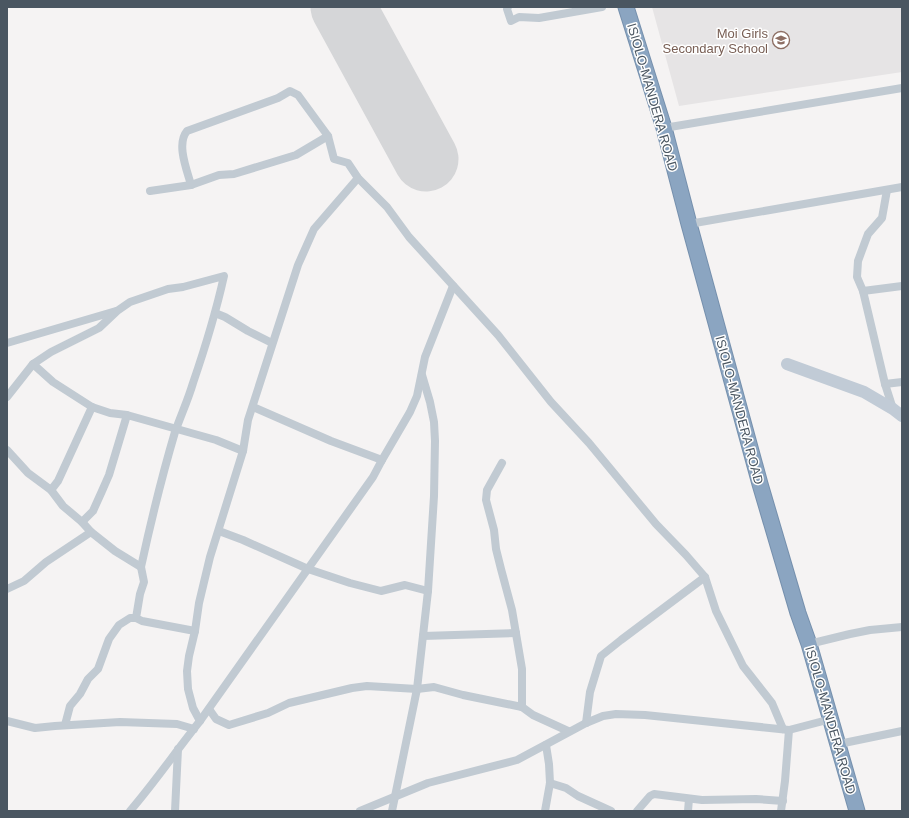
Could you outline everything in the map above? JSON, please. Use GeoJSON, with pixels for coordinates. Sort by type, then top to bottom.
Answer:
{"type":"FeatureCollection","features":[{"type":"Feature","properties":{"kind":"highway","name":"ISIOLO-MANDERA ROAD"},"geometry":{"type":"LineString","coordinates":[[626,7],[664,128],[760,484],[839,744],[857,811]]}},
{"type":"Feature","properties":{"kind":"main road"},"geometry":{"type":"LineString","coordinates":[[787,364],[864,392],[897,413]]}},
{"type":"Feature","properties":{"kind":"street"},"geometry":{"type":"LineString","coordinates":[[508,7],[507,9],[511,20],[519,17],[539,18],[602,7]]}},
{"type":"Feature","properties":{"kind":"street"},"geometry":{"type":"LineString","coordinates":[[664,128],[902,88]]}},
{"type":"Feature","properties":{"kind":"street"},"geometry":{"type":"LineString","coordinates":[[191,185],[182,142],[183,135],[187,131],[278,98],[290,91],[298,95],[328,136],[334,159],[348,163],[358,178],[387,207],[409,237],[498,335],[551,402],[589,443],[656,524],[705,577],[716,612],[742,666],[772,703],[786,729],[781,811]]}},
{"type":"Feature","properties":{"kind":"street"},"geometry":{"type":"LineString","coordinates":[[150,191],[191,185],[219,175],[234,174],[296,155],[328,136]]}},
{"type":"Feature","properties":{"kind":"street"},"geometry":{"type":"LineString","coordinates":[[200,721],[193,708],[188,689],[188,664],[199,603],[210,557],[243,451],[248,420],[298,265],[314,229],[358,178]]}},
{"type":"Feature","properties":{"kind":"street"},"geometry":{"type":"LineString","coordinates":[[689,224],[902,187]]}},
{"type":"Feature","properties":{"kind":"street"},"geometry":{"type":"LineString","coordinates":[[887,190],[882,218],[868,234],[858,261],[857,276],[885,384],[897,413]]}},
{"type":"Feature","properties":{"kind":"street"},"geometry":{"type":"LineString","coordinates":[[7,397],[33,364],[51,352],[99,328],[116,311],[130,302],[168,289],[183,287],[224,276],[215,313],[195,378],[176,430],[152,515],[141,567],[144,582],[140,594],[136,618]]}},
{"type":"Feature","properties":{"kind":"street"},"geometry":{"type":"LineString","coordinates":[[130,811],[151,787],[200,721],[373,478],[417,396],[427,352],[453,286]]}},
{"type":"Feature","properties":{"kind":"street"},"geometry":{"type":"LineString","coordinates":[[862,291],[902,286]]}},
{"type":"Feature","properties":{"kind":"street"},"geometry":{"type":"LineString","coordinates":[[7,343],[116,311]]}},
{"type":"Feature","properties":{"kind":"street"},"geometry":{"type":"LineString","coordinates":[[215,313],[272,343]]}},
{"type":"Feature","properties":{"kind":"street"},"geometry":{"type":"LineString","coordinates":[[33,364],[52,382],[92,407],[110,413],[127,415],[216,440],[243,451]]}},
{"type":"Feature","properties":{"kind":"street"},"geometry":{"type":"LineString","coordinates":[[392,811],[418,689],[428,591],[434,489],[435,441],[434,422],[430,402],[421,373]]}},
{"type":"Feature","properties":{"kind":"street"},"geometry":{"type":"LineString","coordinates":[[885,384],[902,382]]}},
{"type":"Feature","properties":{"kind":"street"},"geometry":{"type":"LineString","coordinates":[[51,490],[58,481],[92,407]]}},
{"type":"Feature","properties":{"kind":"street"},"geometry":{"type":"LineString","coordinates":[[253,407],[331,441],[382,460]]}},
{"type":"Feature","properties":{"kind":"street"},"geometry":{"type":"LineString","coordinates":[[82,522],[93,511],[109,475],[127,415]]}},
{"type":"Feature","properties":{"kind":"street"},"geometry":{"type":"LineString","coordinates":[[7,450],[28,473],[51,490],[63,506],[82,522],[91,532],[115,551],[141,567]]}},
{"type":"Feature","properties":{"kind":"street"},"geometry":{"type":"LineString","coordinates":[[502,463],[487,490],[486,500],[494,530],[496,549],[512,610],[522,669],[522,707]]}},
{"type":"Feature","properties":{"kind":"street"},"geometry":{"type":"LineString","coordinates":[[219,531],[308,569],[381,591],[405,585],[428,591]]}},
{"type":"Feature","properties":{"kind":"street"},"geometry":{"type":"LineString","coordinates":[[7,589],[24,581],[46,562],[91,532]]}},
{"type":"Feature","properties":{"kind":"street"},"geometry":{"type":"LineString","coordinates":[[586,723],[590,692],[601,656],[705,577]]}},
{"type":"Feature","properties":{"kind":"street"},"geometry":{"type":"LineString","coordinates":[[65,726],[70,706],[80,694],[88,679],[98,669],[109,639],[119,625],[130,618],[136,618],[142,621],[195,631]]}},
{"type":"Feature","properties":{"kind":"street"},"geometry":{"type":"LineString","coordinates":[[809,644],[870,630],[902,628]]}},
{"type":"Feature","properties":{"kind":"street"},"geometry":{"type":"LineString","coordinates":[[423,636],[516,633]]}},
{"type":"Feature","properties":{"kind":"street"},"geometry":{"type":"LineString","coordinates":[[209,708],[216,719],[229,725],[289,704],[352,688],[367,686],[418,689],[434,687],[463,695],[522,707],[532,715],[568,732]]}},
{"type":"Feature","properties":{"kind":"street"},"geometry":{"type":"LineString","coordinates":[[360,811],[428,783],[517,760],[568,732],[603,716],[622,714],[645,715],[786,729],[831,719]]}},
{"type":"Feature","properties":{"kind":"street"},"geometry":{"type":"LineString","coordinates":[[7,721],[35,728],[120,722],[177,724],[194,729]]}},
{"type":"Feature","properties":{"kind":"street"},"geometry":{"type":"LineString","coordinates":[[839,744],[902,731]]}},
{"type":"Feature","properties":{"kind":"street"},"geometry":{"type":"LineString","coordinates":[[545,811],[550,783],[546,745]]}},
{"type":"Feature","properties":{"kind":"street"},"geometry":{"type":"LineString","coordinates":[[175,811],[178,749]]}},
{"type":"Feature","properties":{"kind":"street"},"geometry":{"type":"LineString","coordinates":[[550,783],[566,788],[584,799],[611,811]]}},
{"type":"Feature","properties":{"kind":"street"},"geometry":{"type":"LineString","coordinates":[[637,811],[650,796],[654,794],[689,799],[782,801]]}},
{"type":"Feature","properties":{"kind":"street"},"geometry":{"type":"LineString","coordinates":[[688,811],[689,799]]}},
{"type":"Feature","properties":{"kind":"shaded area","name":"Moi Girls Secondary School"},"geometry":{"type":"Polygon","coordinates":[[[652,7],[902,7],[902,72],[679,106],[652,7]]]}},
{"type":"Feature","properties":{"kind":"runway"},"geometry":{"type":"LineString","coordinates":[[343,7],[426,159]]}},
{"type":"Feature","properties":{"kind":"place","name":"Moi Girls Secondary School"},"geometry":{"type":"Point","coordinates":[781,40]}}]}
